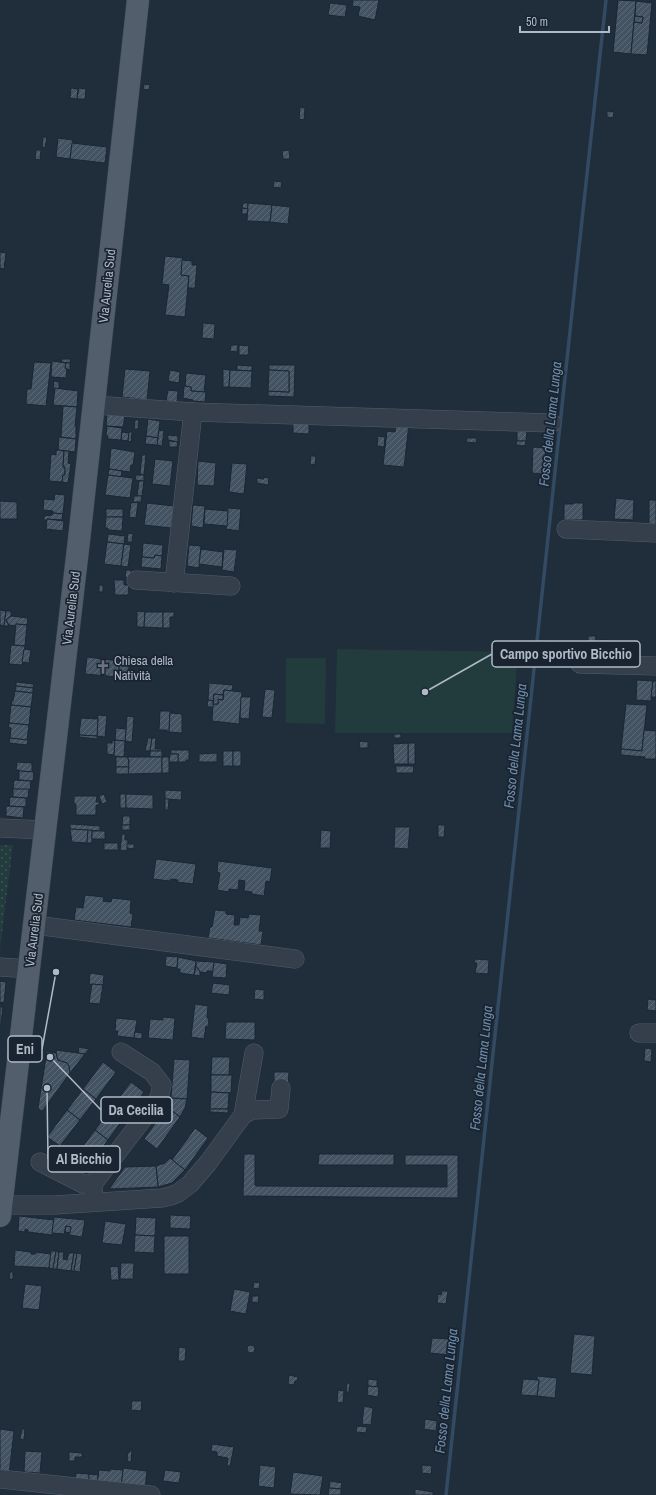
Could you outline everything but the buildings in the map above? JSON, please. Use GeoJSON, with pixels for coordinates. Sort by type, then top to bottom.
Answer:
{"type":"FeatureCollection","features":[{"type":"Feature","properties":{"kind":"main road","name":"Via Aurelia Sud"},"geometry":{"type":"LineString","coordinates":[[1,1211],[94,405],[138,0]]}},
{"type":"Feature","properties":{"kind":"street"},"geometry":{"type":"LineString","coordinates":[[94,405],[193,412],[552,423]]}},
{"type":"Feature","properties":{"kind":"street"},"geometry":{"type":"LineString","coordinates":[[174,583],[193,412]]}},
{"type":"Feature","properties":{"kind":"street"},"geometry":{"type":"LineString","coordinates":[[566,528],[656,533]]}},
{"type":"Feature","properties":{"kind":"street"},"geometry":{"type":"LineString","coordinates":[[136,580],[231,586]]}},
{"type":"Feature","properties":{"kind":"street"},"geometry":{"type":"LineString","coordinates":[[580,664],[656,666]]}},
{"type":"Feature","properties":{"kind":"street"},"geometry":{"type":"LineString","coordinates":[[0,828],[45,830]]}},
{"type":"Feature","properties":{"kind":"street"},"geometry":{"type":"LineString","coordinates":[[35,925],[295,958]]}},
{"type":"Feature","properties":{"kind":"street"},"geometry":{"type":"LineString","coordinates":[[0,967],[29,969]]}},
{"type":"Feature","properties":{"kind":"street"},"geometry":{"type":"LineString","coordinates":[[93,1193],[159,1098],[162,1085],[152,1072],[121,1052]]}},
{"type":"Feature","properties":{"kind":"street"},"geometry":{"type":"LineString","coordinates":[[243,1115],[254,1053]]}},
{"type":"Feature","properties":{"kind":"street"},"geometry":{"type":"LineString","coordinates":[[1,1211],[55,1206],[93,1193],[162,1198],[178,1193],[190,1184],[202,1171],[243,1115],[252,1110],[280,1109],[281,1088]]}},
{"type":"Feature","properties":{"kind":"street"},"geometry":{"type":"LineString","coordinates":[[40,1162],[83,1184],[93,1193]]}},
{"type":"Feature","properties":{"kind":"street"},"geometry":{"type":"LineString","coordinates":[[0,1479],[151,1495]]}},
{"type":"Feature","properties":{"kind":"green space"},"geometry":{"type":"Polygon","coordinates":[[[337,649],[518,652],[512,733],[335,733],[337,649]]]}},
{"type":"Feature","properties":{"kind":"green space"},"geometry":{"type":"Polygon","coordinates":[[[286,658],[326,658],[325,724],[286,723],[286,658]]]}},
{"type":"Feature","properties":{"kind":"green space"},"geometry":{"type":"Polygon","coordinates":[[[0,845],[13,845],[0,949],[0,845]]]}},
{"type":"Feature","properties":{"kind":"waterway","name":"Fosso della Lama Lunga"},"geometry":{"type":"LineString","coordinates":[[446,1495],[606,0]]}},
{"type":"Feature","properties":{"kind":"place","name":"Chiesa della Natività"},"geometry":{"type":"Point","coordinates":[103,667]}},
{"type":"Feature","properties":{"kind":"place","name":"Campo sportivo Bicchio"},"geometry":{"type":"Point","coordinates":[425,692]}},
{"type":"Feature","properties":{"kind":"place","name":"Eni"},"geometry":{"type":"Point","coordinates":[56,972]}},
{"type":"Feature","properties":{"kind":"place","name":"Da Cecilia"},"geometry":{"type":"Point","coordinates":[50,1057]}},
{"type":"Feature","properties":{"kind":"place","name":"Al Bicchio"},"geometry":{"type":"Point","coordinates":[47,1088]}}]}
